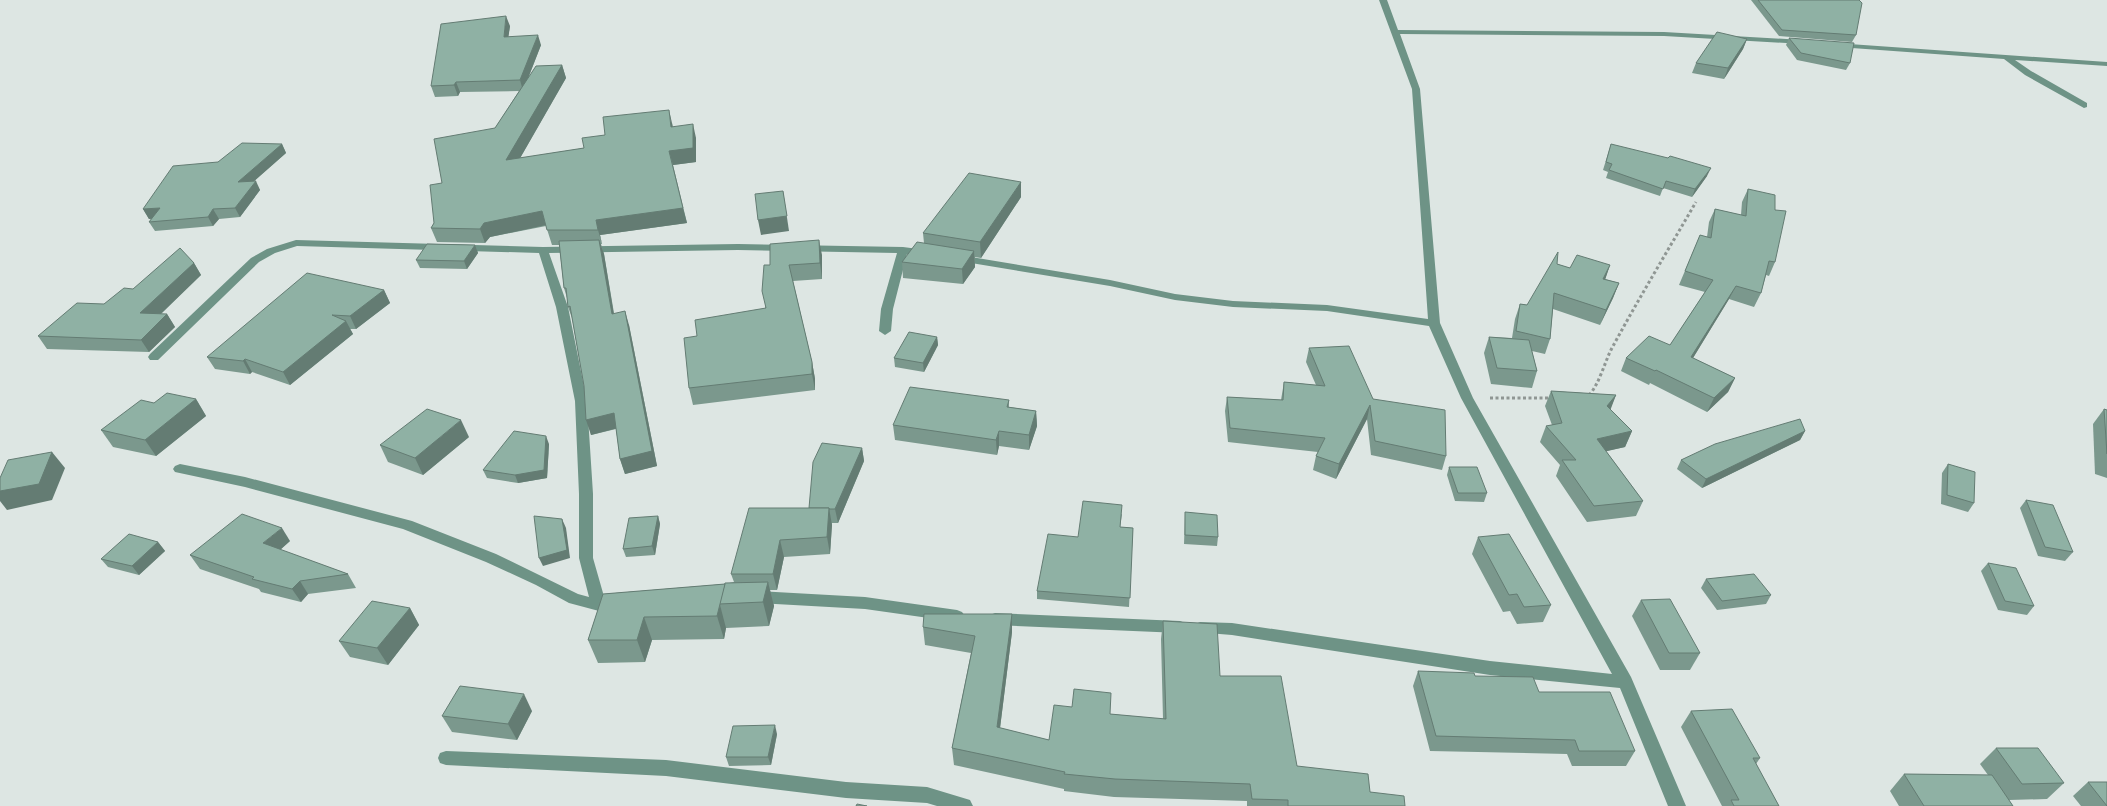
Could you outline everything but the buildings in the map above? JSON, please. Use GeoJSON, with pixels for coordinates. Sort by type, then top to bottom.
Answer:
{"type":"FeatureCollection","features":[{"type":"Feature","properties":{"kind":"street"},"geometry":{"type":"LineString","coordinates":[[1383,0],[1416,90],[1434,323],[1467,398],[1625,682],[1677,806]]}},
{"type":"Feature","properties":{"kind":"street"},"geometry":{"type":"LineString","coordinates":[[1394,32],[1664,34],[1810,43]]}},
{"type":"Feature","properties":{"kind":"street"},"geometry":{"type":"LineString","coordinates":[[1829,44],[2107,64]]}},
{"type":"Feature","properties":{"kind":"street"},"geometry":{"type":"LineString","coordinates":[[2007,58],[2084,105]]}},
{"type":"Feature","properties":{"kind":"street"},"geometry":{"type":"LineString","coordinates":[[154,357],[255,260],[271,251],[296,243],[543,250],[738,247],[903,250],[1110,283],[1175,297],[1233,304],[1327,308],[1434,323]]}},
{"type":"Feature","properties":{"kind":"street"},"geometry":{"type":"LineString","coordinates":[[543,250],[562,307],[581,401],[586,494],[586,558],[599,605]]}},
{"type":"Feature","properties":{"kind":"street"},"geometry":{"type":"LineString","coordinates":[[885,331],[887,309],[903,250]]}},
{"type":"Feature","properties":{"kind":"street"},"geometry":{"type":"LineString","coordinates":[[180,470],[245,482],[407,525],[541,580],[574,599],[599,605],[628,608]]}},
{"type":"Feature","properties":{"kind":"street"},"geometry":{"type":"LineString","coordinates":[[742,598],[865,603],[977,618],[1232,630],[1490,668],[1625,682]]}},
{"type":"Feature","properties":{"kind":"street"},"geometry":{"type":"LineString","coordinates":[[446,758],[666,768],[846,790],[927,795],[964,806]]}},
{"type":"Feature","properties":{"kind":"path"},"geometry":{"type":"LineString","coordinates":[[1585,398],[1594,390],[1604,363],[1696,202]]}},
{"type":"Feature","properties":{"kind":"path"},"geometry":{"type":"LineString","coordinates":[[1467,398],[1555,398]]}}]}
